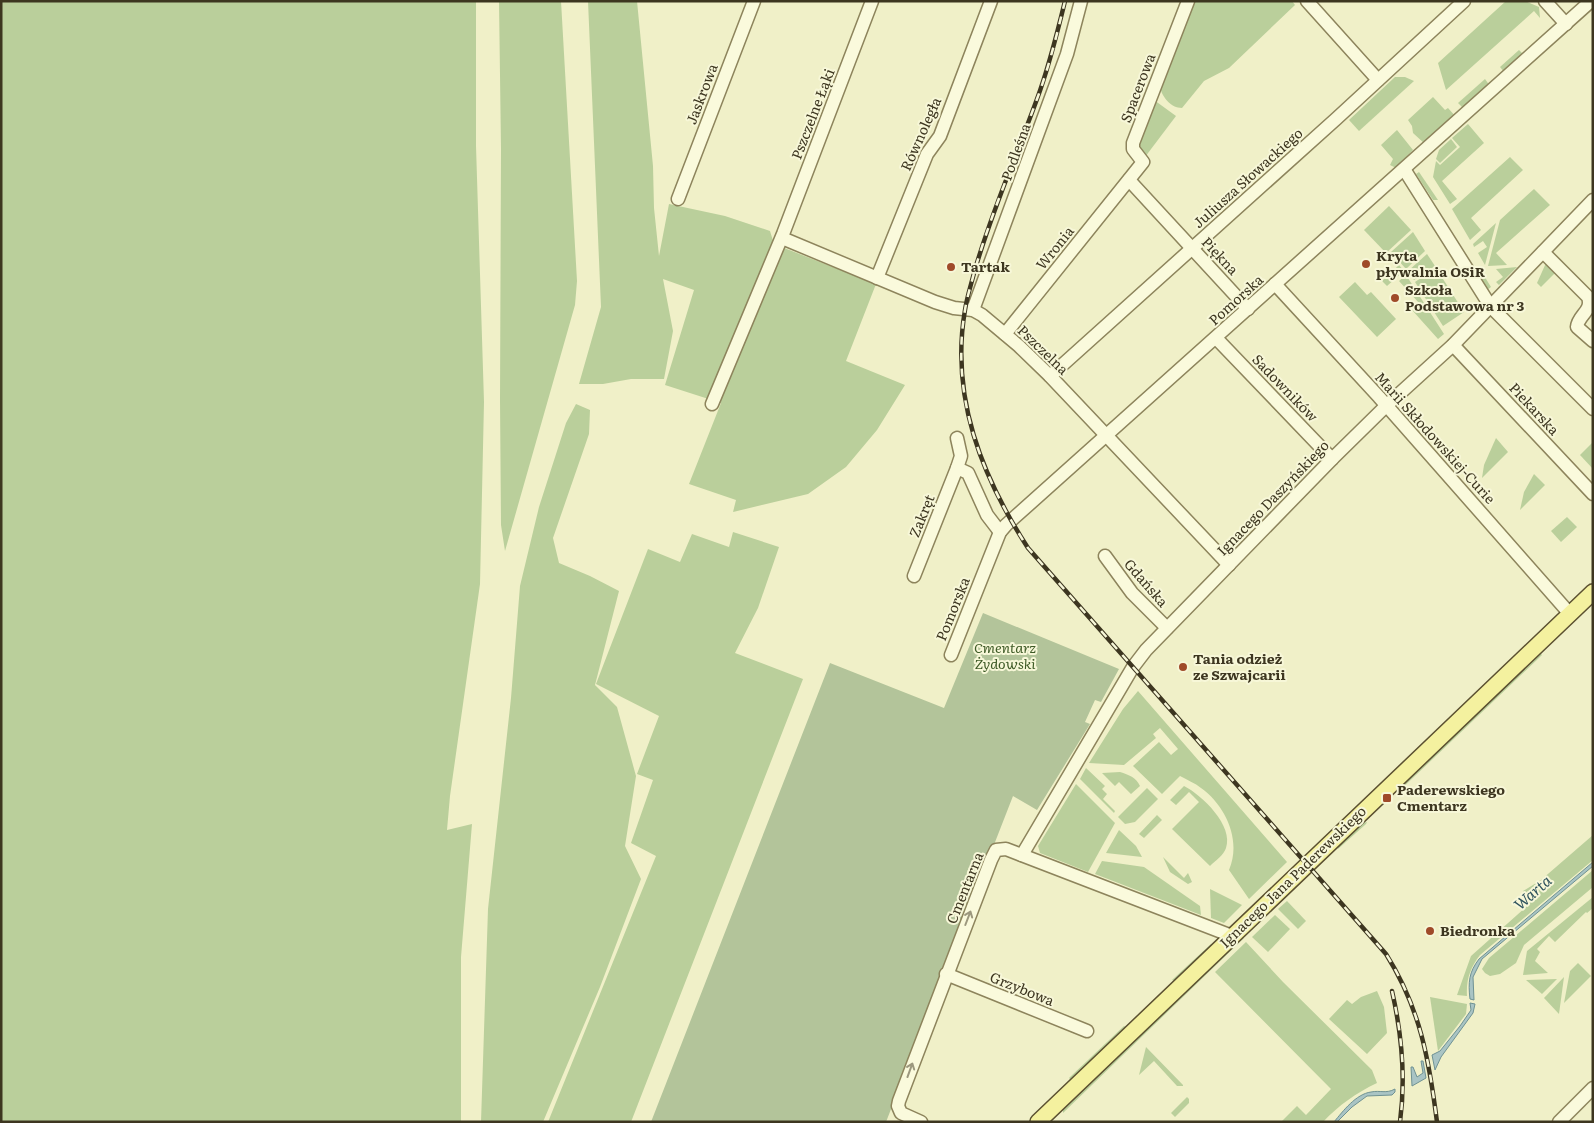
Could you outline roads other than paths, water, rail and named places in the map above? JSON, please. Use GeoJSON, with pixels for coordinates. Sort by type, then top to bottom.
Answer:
{"type":"FeatureCollection","features":[{"type":"Feature","properties":{"kind":"main road","name":"Ignacego Jana Paderewskiego"},"geometry":{"type":"LineString","coordinates":[[1038,1122],[1593,592]]}},
{"type":"Feature","properties":{"kind":"street","name":"Jaskrowa"},"geometry":{"type":"LineString","coordinates":[[678,199],[754,1]]}},
{"type":"Feature","properties":{"kind":"street","name":"Pszczelne Łąki"},"geometry":{"type":"LineString","coordinates":[[712,404],[782,238],[872,1]]}},
{"type":"Feature","properties":{"kind":"street","name":"Równoległa"},"geometry":{"type":"LineString","coordinates":[[877,278],[927,154],[940,136],[991,1]]}},
{"type":"Feature","properties":{"kind":"street","name":"Podleśna"},"geometry":{"type":"LineString","coordinates":[[973,310],[1068,54],[1081,1]]}},
{"type":"Feature","properties":{"kind":"street","name":"Spacerowa"},"geometry":{"type":"LineString","coordinates":[[1129,180],[1143,162],[1133,149],[1134,143],[1188,1]]}},
{"type":"Feature","properties":{"kind":"street"},"geometry":{"type":"LineString","coordinates":[[1307,1],[1378,80]]}},
{"type":"Feature","properties":{"kind":"street","name":"Juliusza Słowackiego"},"geometry":{"type":"LineString","coordinates":[[1050,376],[1464,1]]}},
{"type":"Feature","properties":{"kind":"street"},"geometry":{"type":"LineString","coordinates":[[1545,1],[1566,24]]}},
{"type":"Feature","properties":{"kind":"street","name":"Pomorska"},"geometry":{"type":"LineString","coordinates":[[951,655],[1000,532],[1010,521],[1591,1]]}},
{"type":"Feature","properties":{"kind":"street"},"geometry":{"type":"LineString","coordinates":[[1404,169],[1491,307],[1593,408]]}},
{"type":"Feature","properties":{"kind":"street","name":"Piękna"},"geometry":{"type":"LineString","coordinates":[[1129,180],[1248,309]]}},
{"type":"Feature","properties":{"kind":"street","name":"Wronia"},"geometry":{"type":"LineString","coordinates":[[1005,334],[1129,180]]}},
{"type":"Feature","properties":{"kind":"street","name":"Ignacego Daszyńskiego"},"geometry":{"type":"LineString","coordinates":[[1022,855],[1133,666],[1167,628],[1332,459],[1387,405],[1453,345],[1593,200]]}},
{"type":"Feature","properties":{"kind":"street","name":"Pszczelna"},"geometry":{"type":"LineString","coordinates":[[782,238],[945,306],[973,310],[982,314],[1050,376],[1229,565]]}},
{"type":"Feature","properties":{"kind":"street"},"geometry":{"type":"LineString","coordinates":[[1543,252],[1588,297],[1589,308],[1578,322],[1577,327],[1593,341]]}},
{"type":"Feature","properties":{"kind":"street","name":"Marii Skłodowskiej-Curie"},"geometry":{"type":"LineString","coordinates":[[1275,284],[1387,405],[1570,614]]}},
{"type":"Feature","properties":{"kind":"street","name":"Sadowników"},"geometry":{"type":"LineString","coordinates":[[1216,338],[1332,459]]}},
{"type":"Feature","properties":{"kind":"street","name":"Piekarska"},"geometry":{"type":"LineString","coordinates":[[1453,345],[1593,494]]}},
{"type":"Feature","properties":{"kind":"street","name":"Zakręt"},"geometry":{"type":"LineString","coordinates":[[914,576],[961,456],[956,438]]}},
{"type":"Feature","properties":{"kind":"street"},"geometry":{"type":"LineString","coordinates":[[957,468],[968,473],[987,515],[1000,532]]}},
{"type":"Feature","properties":{"kind":"street","name":"Gdańska"},"geometry":{"type":"LineString","coordinates":[[1105,556],[1132,593],[1167,628]]}},
{"type":"Feature","properties":{"kind":"street","name":"Cmentarna"},"geometry":{"type":"LineString","coordinates":[[921,1122],[904,1115],[899,1110],[899,1101],[946,974],[996,850],[1002,849],[1022,855],[1232,936]]}},
{"type":"Feature","properties":{"kind":"street","name":"Grzybowa"},"geometry":{"type":"LineString","coordinates":[[946,974],[1087,1031]]}},
{"type":"Feature","properties":{"kind":"street"},"geometry":{"type":"LineString","coordinates":[[1559,1122],[1593,1088]]}},
{"type":"Feature","properties":{"kind":"water"},"geometry":{"type":"Polygon","coordinates":[[[1593,862],[1593,866],[1482,959],[1473,977],[1474,1000],[1470,999],[1470,978],[1473,968],[1479,959],[1593,862]]]}},
{"type":"Feature","properties":{"kind":"water"},"geometry":{"type":"Polygon","coordinates":[[[1470,1003],[1475,1004],[1473,1013],[1441,1057],[1435,1070],[1432,1055],[1440,1051],[1460,1026],[1471,1010],[1470,1003]]]}},
{"type":"Feature","properties":{"kind":"water"},"geometry":{"type":"Polygon","coordinates":[[[1421,1061],[1423,1061],[1426,1078],[1412,1086],[1411,1067],[1413,1067],[1417,1077],[1423,1073],[1421,1061]]]}},
{"type":"Feature","properties":{"kind":"water"},"geometry":{"type":"Polygon","coordinates":[[[1395,1089],[1392,1095],[1367,1096],[1352,1107],[1337,1122],[1334,1122],[1350,1104],[1365,1093],[1395,1089]]]}},
{"type":"Feature","properties":{"kind":"railway"},"geometry":{"type":"LineString","coordinates":[[1065,1],[1045,75],[988,229],[967,300],[962,342],[962,374],[966,405],[974,435],[997,493],[1011,521],[1028,548],[1386,954],[1398,974],[1415,1014],[1426,1055],[1437,1122]]}},
{"type":"Feature","properties":{"kind":"railway"},"geometry":{"type":"LineString","coordinates":[[1392,991],[1398,1024],[1403,1072],[1400,1122]]}},
{"type":"Feature","properties":{"kind":"place","name":"Kryta pływalnia OSiR"},"geometry":{"type":"Point","coordinates":[1366,264]}},
{"type":"Feature","properties":{"kind":"place","name":"Tartak"},"geometry":{"type":"Point","coordinates":[951,267]}},
{"type":"Feature","properties":{"kind":"place","name":"Szkoła Podstawowa nr 3"},"geometry":{"type":"Point","coordinates":[1395,298]}},
{"type":"Feature","properties":{"kind":"place","name":"Tania odzież ze Szwajcarii"},"geometry":{"type":"Point","coordinates":[1183,667]}},
{"type":"Feature","properties":{"kind":"place","name":"Paderewskiego Cmentarz"},"geometry":{"type":"Point","coordinates":[1387,798]}},
{"type":"Feature","properties":{"kind":"place","name":"Biedronka"},"geometry":{"type":"Point","coordinates":[1430,931]}},
{"type":"Feature","properties":{"kind":"park label","name":"Cmentarz Żydowski"},"geometry":{"type":"Point","coordinates":[1005,656]}},
{"type":"Feature","properties":{"kind":"water label","name":"Warta"},"geometry":{"type":"Point","coordinates":[1533,893]}}]}
